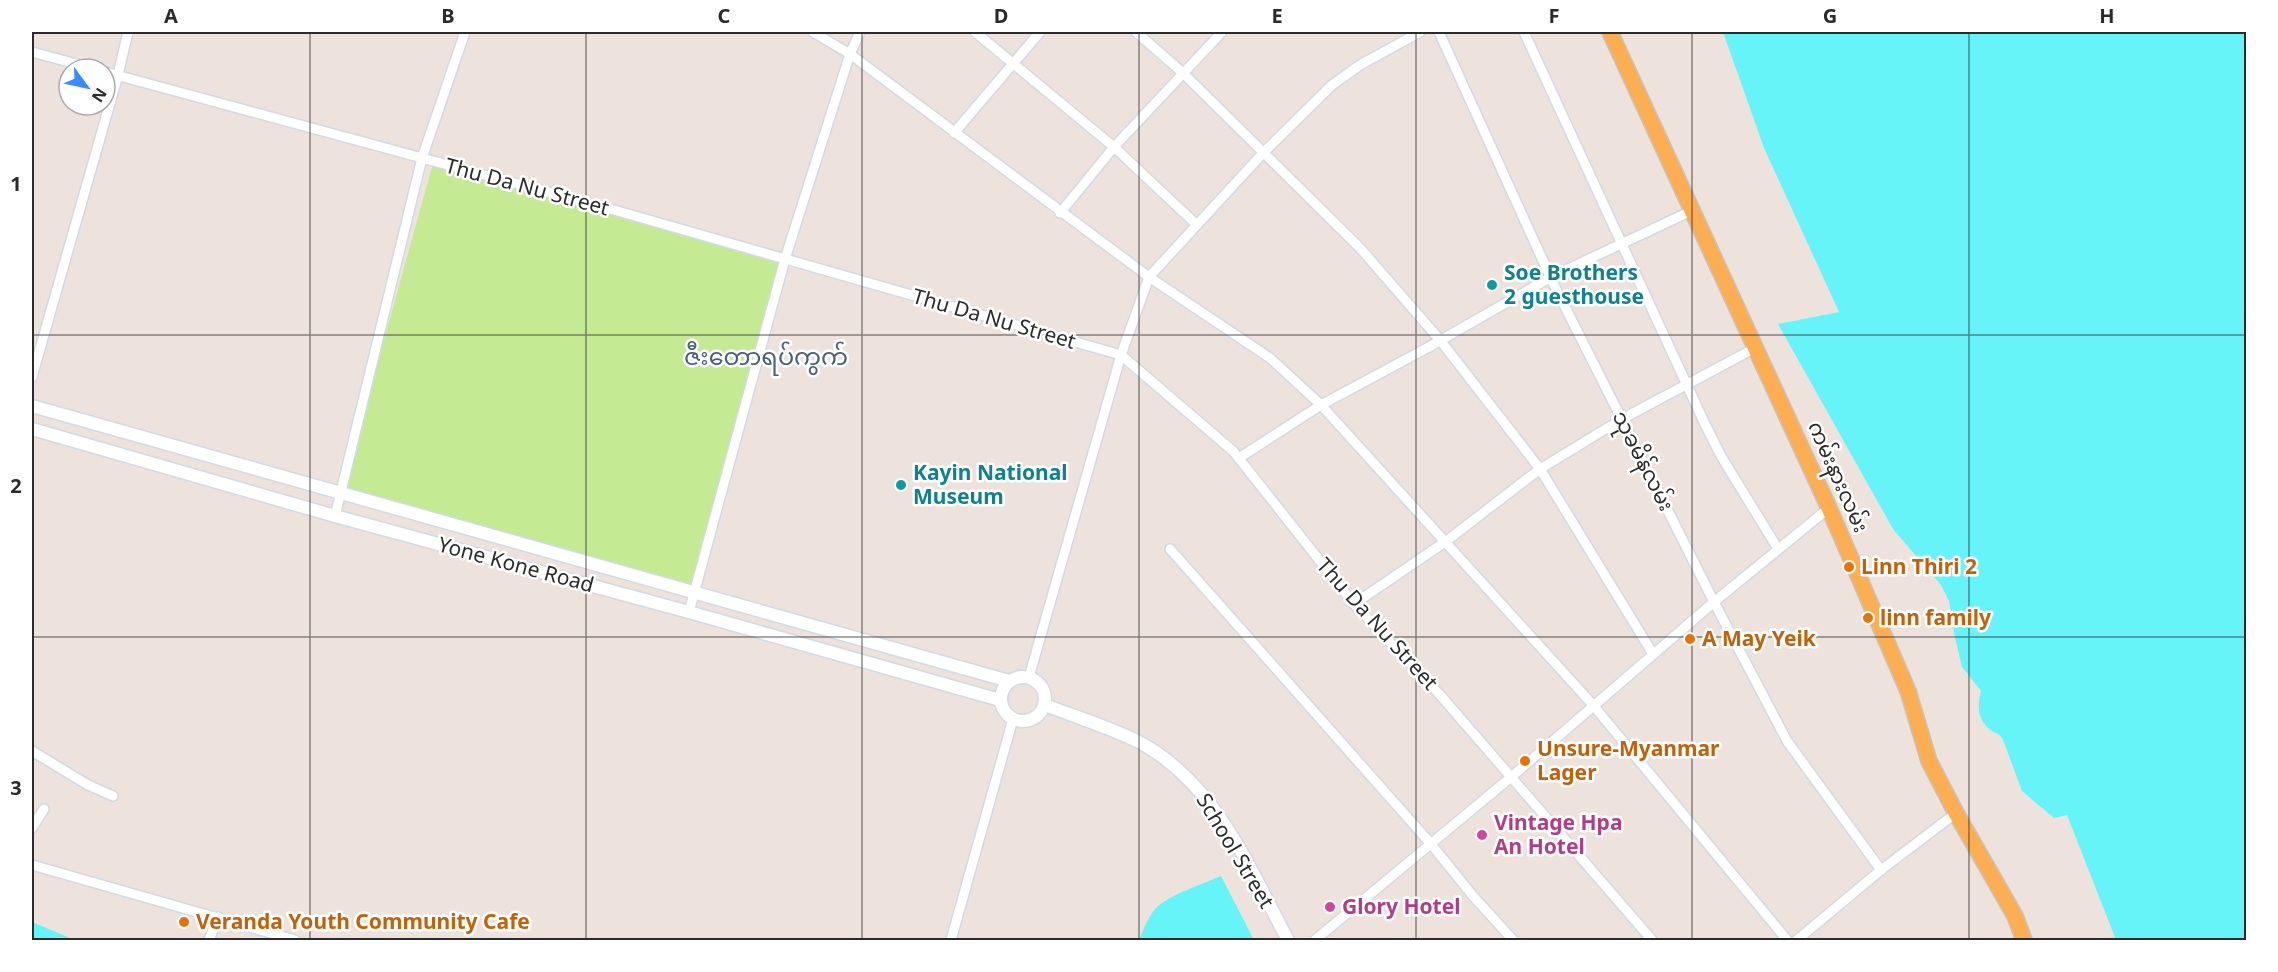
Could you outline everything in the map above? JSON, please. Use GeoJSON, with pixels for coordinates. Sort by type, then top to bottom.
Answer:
{"type":"FeatureCollection","features":[{"type":"Feature","properties":{"kind":"main road","name":"ကမ်းနားလမ်း"},"geometry":{"type":"LineString","coordinates":[[1610,32],[1830,508],[1908,691],[1929,761],[2015,916],[2024,940]]}},
{"type":"Feature","properties":{"kind":"street"},"geometry":{"type":"LineString","coordinates":[[32,377],[118,75],[128,32]]}},
{"type":"Feature","properties":{"kind":"street"},"geometry":{"type":"LineString","coordinates":[[335,516],[422,158],[465,32]]}},
{"type":"Feature","properties":{"kind":"street"},"geometry":{"type":"LineString","coordinates":[[813,32],[850,54],[1060,213],[1149,277],[1269,358],[1321,405],[1593,705],[1787,940]]}},
{"type":"Feature","properties":{"kind":"street"},"geometry":{"type":"LineString","coordinates":[[689,612],[785,259],[850,54],[860,32]]}},
{"type":"Feature","properties":{"kind":"street"},"geometry":{"type":"LineString","coordinates":[[975,32],[1114,147],[1197,225]]}},
{"type":"Feature","properties":{"kind":"street"},"geometry":{"type":"LineString","coordinates":[[954,133],[1040,32]]}},
{"type":"Feature","properties":{"kind":"street"},"geometry":{"type":"LineString","coordinates":[[1136,32],[1183,73],[1360,249],[1440,340],[1540,469],[1653,654]]}},
{"type":"Feature","properties":{"kind":"street"},"geometry":{"type":"LineString","coordinates":[[1060,213],[1114,147],[1222,32]]}},
{"type":"Feature","properties":{"kind":"street"},"geometry":{"type":"LineString","coordinates":[[1029,677],[1121,355],[1149,277],[1264,152],[1332,85],[1360,65],[1420,32]]}},
{"type":"Feature","properties":{"kind":"street","name":"သုခမိန်လမ်း"},"geometry":{"type":"LineString","coordinates":[[1439,32],[1551,277],[1714,602],[1787,741],[1881,870]]}},
{"type":"Feature","properties":{"kind":"street"},"geometry":{"type":"LineString","coordinates":[[1524,32],[1686,385],[1721,456],[1778,549]]}},
{"type":"Feature","properties":{"kind":"street"},"geometry":{"type":"LineString","coordinates":[[32,52],[57,59]]}},
{"type":"Feature","properties":{"kind":"street","name":"Thu Da Nu Street"},"geometry":{"type":"LineString","coordinates":[[118,75],[785,259],[1121,355],[1233,451],[1354,604],[1441,696],[1652,940]]}},
{"type":"Feature","properties":{"kind":"street"},"geometry":{"type":"LineString","coordinates":[[1239,458],[1321,405],[1551,277],[1691,211]]}},
{"type":"Feature","properties":{"kind":"street"},"geometry":{"type":"LineString","coordinates":[[1354,604],[1445,542],[1540,469],[1622,419],[1755,348]]}},
{"type":"Feature","properties":{"kind":"street"},"geometry":{"type":"LineString","coordinates":[[32,406],[1009,681]]}},
{"type":"Feature","properties":{"kind":"street","name":"Yone Kone Road"},"geometry":{"type":"LineString","coordinates":[[32,429],[335,516],[689,612],[1000,700]]}},
{"type":"Feature","properties":{"kind":"street"},"geometry":{"type":"LineString","coordinates":[[142,460],[148,439]]}},
{"type":"Feature","properties":{"kind":"street"},"geometry":{"type":"LineString","coordinates":[[1315,940],[1510,778],[1714,602],[1830,508]]}},
{"type":"Feature","properties":{"kind":"street"},"geometry":{"type":"LineString","coordinates":[[1170,549],[1513,940]]}},
{"type":"Feature","properties":{"kind":"street"},"geometry":{"type":"LineString","coordinates":[[854,658],[861,640]]}},
{"type":"Feature","properties":{"kind":"street"},"geometry":{"type":"LineString","coordinates":[[1022,676],[1029,677],[1036,680],[1044,691],[1045,705],[1035,718],[1028,721],[1013,719],[1006,714],[1000,700],[1001,693],[1009,681],[1022,676]]}},
{"type":"Feature","properties":{"kind":"street","name":"School Street"},"geometry":{"type":"LineString","coordinates":[[1045,705],[1138,742],[1183,774],[1216,811],[1288,940]]}},
{"type":"Feature","properties":{"kind":"street"},"geometry":{"type":"LineString","coordinates":[[951,940],[1013,719]]}},
{"type":"Feature","properties":{"kind":"street"},"geometry":{"type":"LineString","coordinates":[[32,751],[88,785],[113,796]]}},
{"type":"Feature","properties":{"kind":"street"},"geometry":{"type":"LineString","coordinates":[[32,828],[44,809]]}},
{"type":"Feature","properties":{"kind":"street"},"geometry":{"type":"LineString","coordinates":[[1797,940],[1881,870],[1956,813]]}},
{"type":"Feature","properties":{"kind":"street"},"geometry":{"type":"LineString","coordinates":[[32,865],[295,940]]}},
{"type":"Feature","properties":{"kind":"street"},"geometry":{"type":"LineString","coordinates":[[209,940],[218,917]]}},
{"type":"Feature","properties":{"kind":"green space"},"geometry":{"type":"Polygon","coordinates":[[[434,160],[785,259],[695,593],[341,494],[434,160]]]}},
{"type":"Feature","properties":{"kind":"water"},"geometry":{"type":"Polygon","coordinates":[[[1723,32],[2246,32],[2246,940],[2116,940],[2067,815],[2054,818],[2022,791],[2003,740],[2000,735],[1983,723],[1979,713],[1981,691],[1962,667],[1949,601],[1941,585],[1893,529],[1778,324],[1839,312],[1764,148],[1723,32]]]}},
{"type":"Feature","properties":{"kind":"water"},"geometry":{"type":"Polygon","coordinates":[[[1221,876],[1254,940],[1139,940],[1151,914],[1163,902],[1221,876]]]}},
{"type":"Feature","properties":{"kind":"water"},"geometry":{"type":"Polygon","coordinates":[[[32,922],[75,940],[32,940],[32,922]]]}},
{"type":"Feature","properties":{"kind":"place","name":"Soe Brothers 2 guesthouse"},"geometry":{"type":"Point","coordinates":[1492,285]}},
{"type":"Feature","properties":{"kind":"place","name":"Kayin National Museum"},"geometry":{"type":"Point","coordinates":[901,485]}},
{"type":"Feature","properties":{"kind":"place","name":"Linn Thiri 2"},"geometry":{"type":"Point","coordinates":[1849,567]}},
{"type":"Feature","properties":{"kind":"place","name":"linn family"},"geometry":{"type":"Point","coordinates":[1868,618]}},
{"type":"Feature","properties":{"kind":"place","name":"A May Yeik"},"geometry":{"type":"Point","coordinates":[1690,639]}},
{"type":"Feature","properties":{"kind":"place","name":"Unsure-Myanmar Lager"},"geometry":{"type":"Point","coordinates":[1525,761]}},
{"type":"Feature","properties":{"kind":"place","name":"Vintage Hpa An Hotel"},"geometry":{"type":"Point","coordinates":[1482,835]}},
{"type":"Feature","properties":{"kind":"place","name":"Glory Hotel"},"geometry":{"type":"Point","coordinates":[1330,907]}},
{"type":"Feature","properties":{"kind":"place","name":"Veranda Youth Community Cafe"},"geometry":{"type":"Point","coordinates":[184,922]}},
{"type":"Feature","properties":{"kind":"district","name":"ဇီးတောရပ်ကွက်"},"geometry":{"type":"Point","coordinates":[766,357]}}]}
